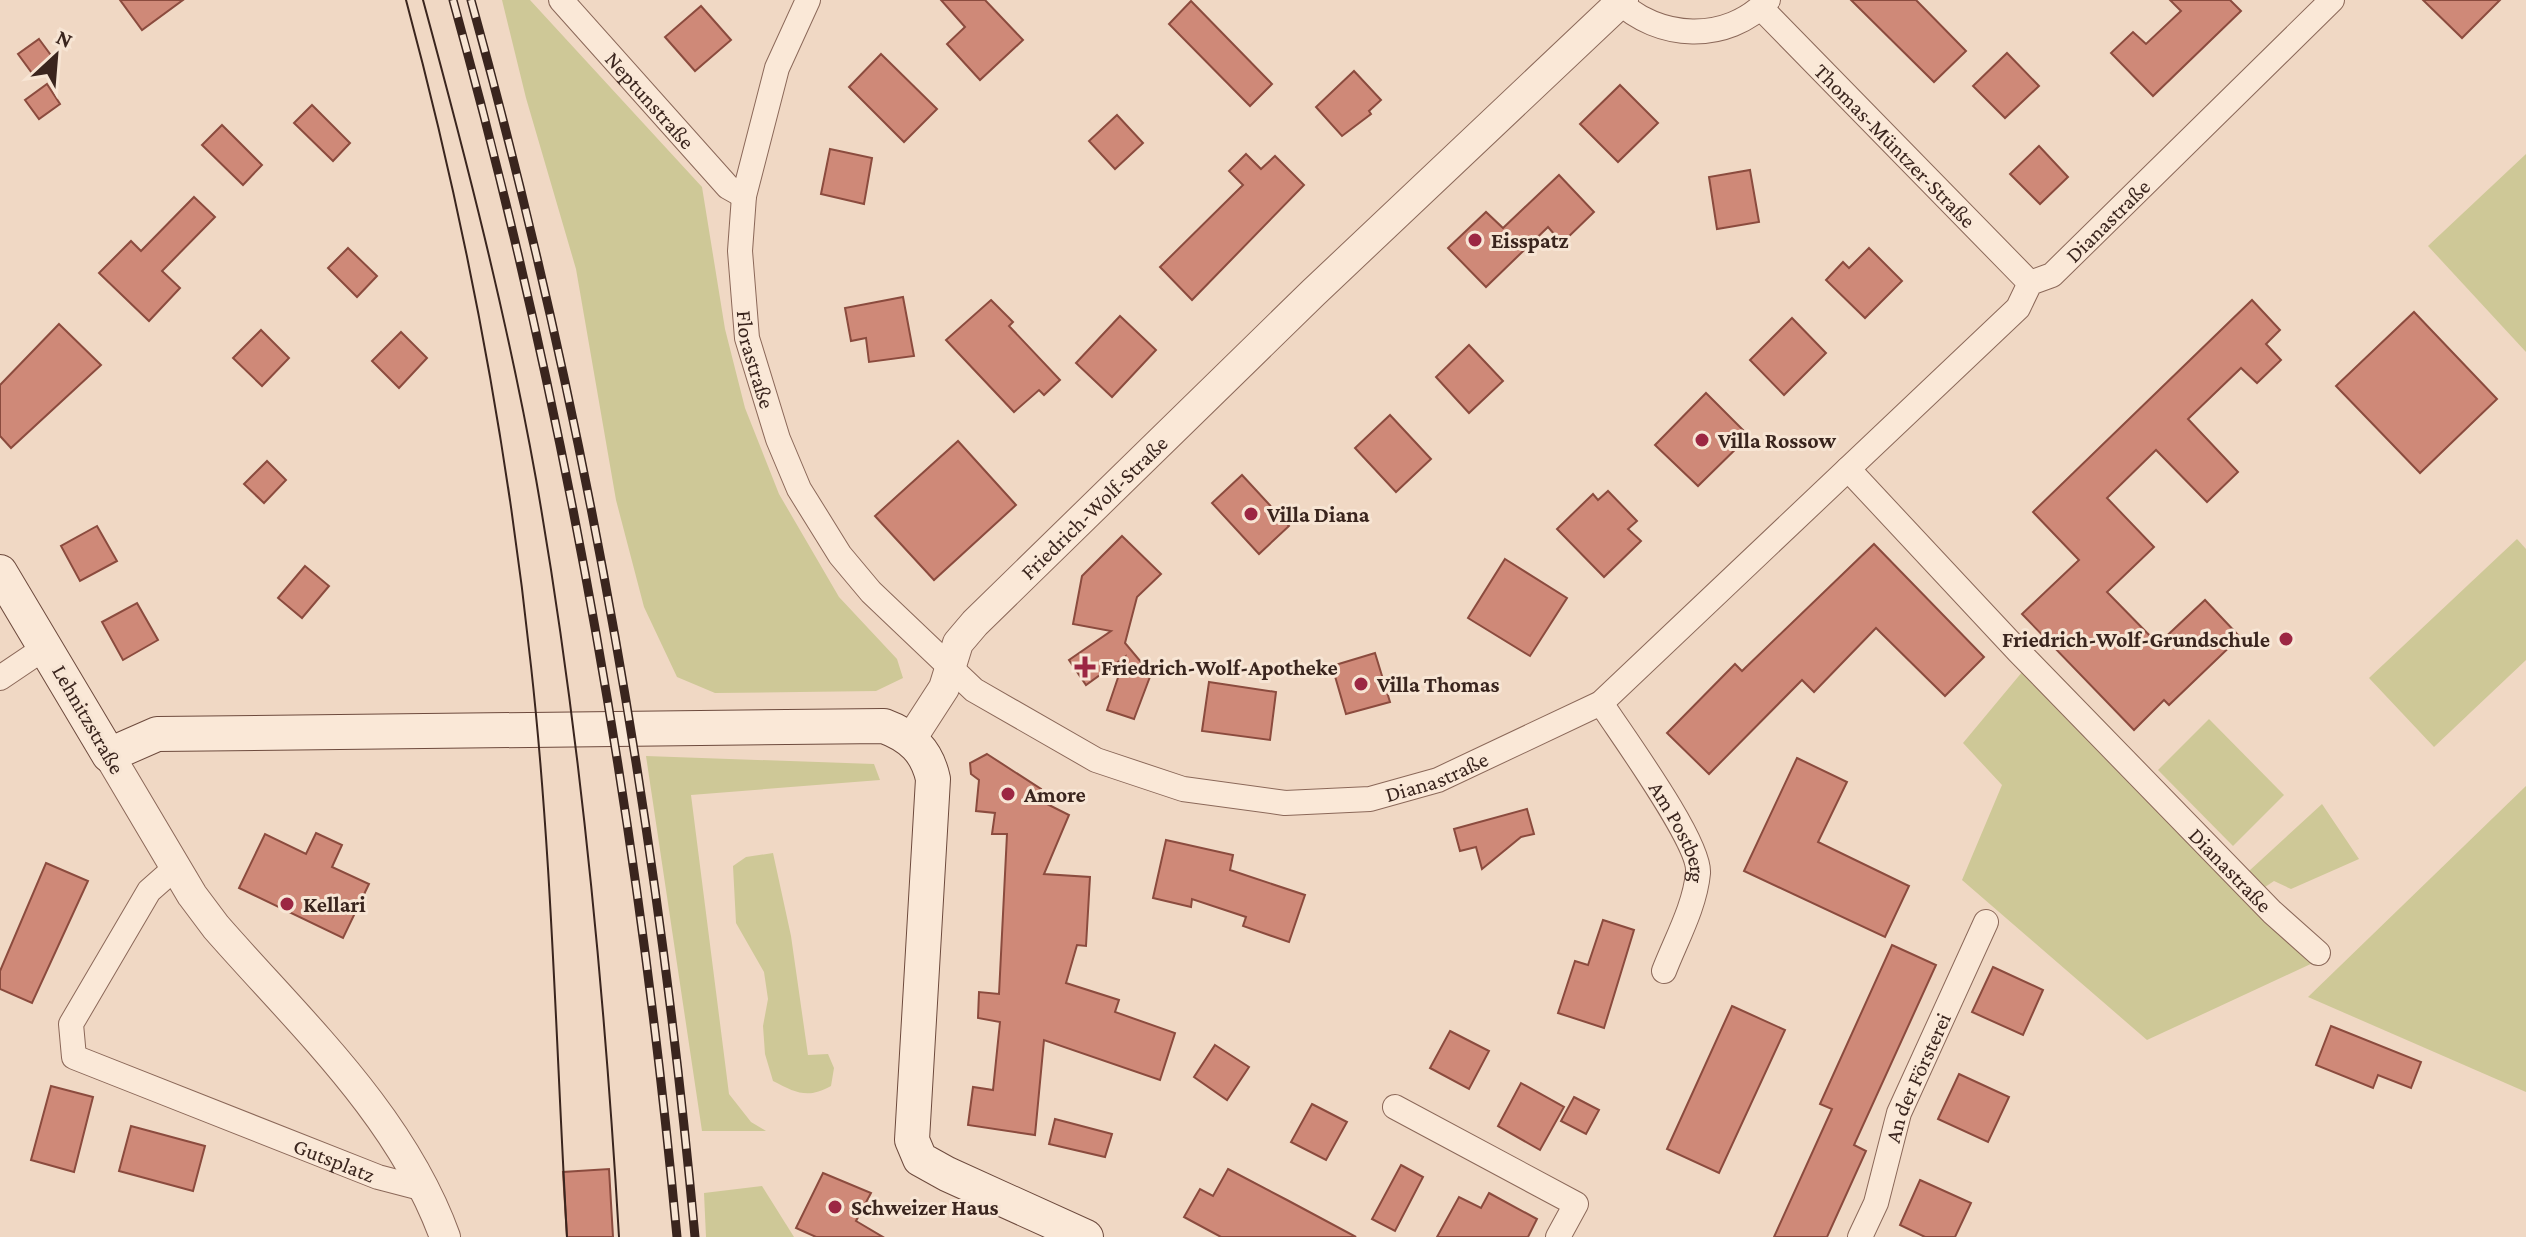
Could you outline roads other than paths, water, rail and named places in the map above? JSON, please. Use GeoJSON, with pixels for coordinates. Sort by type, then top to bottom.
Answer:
{"type":"FeatureCollection","features":[{"type":"Feature","properties":{"kind":"main road","name":"Lehnitzstraße"},"geometry":{"type":"LineString","coordinates":[[0,572],[109,755]]}},
{"type":"Feature","properties":{"kind":"main road"},"geometry":{"type":"LineString","coordinates":[[109,755],[157,734],[884,726],[911,739],[929,761],[933,779],[912,1140],[920,1159],[1086,1237]]}},
{"type":"Feature","properties":{"kind":"street","name":"Neptunstraße"},"geometry":{"type":"LineString","coordinates":[[561,0],[728,187],[744,196]]}},
{"type":"Feature","properties":{"kind":"street","name":"Florastraße"},"geometry":{"type":"LineString","coordinates":[[808,0],[777,68],[744,196],[740,251],[747,338],[778,439],[799,489],[840,555],[871,592],[949,669]]}},
{"type":"Feature","properties":{"kind":"street","name":"Dianastraße"},"geometry":{"type":"LineString","coordinates":[[949,669],[974,690],[1096,760],[1183,789],[1285,803],[1370,799],[1438,780],[1601,703],[2018,308],[2030,283],[2052,275],[2332,0]]}},
{"type":"Feature","properties":{"kind":"street","name":"Friedrich-Wolf-Straße"},"geometry":{"type":"LineString","coordinates":[[911,739],[944,688],[958,643],[975,623],[1313,293],[1620,1],[1642,20],[1665,29],[1690,33],[1716,30],[1740,22],[1764,4]]}},
{"type":"Feature","properties":{"kind":"street","name":"Thomas-Müntzer-Straße"},"geometry":{"type":"LineString","coordinates":[[1764,4],[2030,283]]}},
{"type":"Feature","properties":{"kind":"street","name":"Dianastraße"},"geometry":{"type":"LineString","coordinates":[[1848,469],[2030,663],[2272,912],[2318,953]]}},
{"type":"Feature","properties":{"kind":"street"},"geometry":{"type":"LineString","coordinates":[[0,678],[46,647]]}},
{"type":"Feature","properties":{"kind":"street","name":"Am Postberg"},"geometry":{"type":"LineString","coordinates":[[1601,703],[1690,842],[1699,868],[1696,888],[1664,971]]}},
{"type":"Feature","properties":{"kind":"street","name":"Lehnitzstraße"},"geometry":{"type":"LineString","coordinates":[[109,755],[175,868]]}},
{"type":"Feature","properties":{"kind":"street","name":"Gutsplatz"},"geometry":{"type":"LineString","coordinates":[[175,868],[216,927],[385,1121],[424,1189],[378,1177],[74,1057],[71,1024],[149,891],[175,868]]}},
{"type":"Feature","properties":{"kind":"street","name":"An der Försterei"},"geometry":{"type":"LineString","coordinates":[[1860,1237],[1876,1203],[1899,1113],[1986,922]]}},
{"type":"Feature","properties":{"kind":"street"},"geometry":{"type":"LineString","coordinates":[[1395,1107],[1576,1204],[1558,1237]]}},
{"type":"Feature","properties":{"kind":"street"},"geometry":{"type":"LineString","coordinates":[[424,1189],[445,1237]]}},
{"type":"Feature","properties":{"kind":"tram line"},"geometry":{"type":"LineString","coordinates":[[406,0],[447,165],[482,331],[521,582],[544,809],[567,1237]]}},
{"type":"Feature","properties":{"kind":"tram line"},"geometry":{"type":"LineString","coordinates":[[423,0],[499,298],[525,418],[552,573],[578,762],[598,952],[619,1237]]}},
{"type":"Feature","properties":{"kind":"railway"},"geometry":{"type":"LineString","coordinates":[[453,0],[530,305],[592,613],[619,768],[641,924],[677,1237]]}},
{"type":"Feature","properties":{"kind":"railway"},"geometry":{"type":"LineString","coordinates":[[471,0],[548,305],[611,614],[660,925],[695,1237]]}},
{"type":"Feature","properties":{"kind":"place","name":"Eisspatz"},"geometry":{"type":"Point","coordinates":[1475,240]}},
{"type":"Feature","properties":{"kind":"place","name":"Villa Rossow"},"geometry":{"type":"Point","coordinates":[1702,440]}},
{"type":"Feature","properties":{"kind":"place","name":"Villa Diana"},"geometry":{"type":"Point","coordinates":[1251,514]}},
{"type":"Feature","properties":{"kind":"place","name":"Friedrich-Wolf-Grundschule"},"geometry":{"type":"Point","coordinates":[2286,639]}},
{"type":"Feature","properties":{"kind":"place","name":"Friedrich-Wolf-Apotheke"},"geometry":{"type":"Point","coordinates":[1085,667]}},
{"type":"Feature","properties":{"kind":"place","name":"Villa Thomas"},"geometry":{"type":"Point","coordinates":[1361,684]}},
{"type":"Feature","properties":{"kind":"place","name":"Amore"},"geometry":{"type":"Point","coordinates":[1008,794]}},
{"type":"Feature","properties":{"kind":"place","name":"Kellari"},"geometry":{"type":"Point","coordinates":[287,904]}},
{"type":"Feature","properties":{"kind":"place","name":"Schweizer Haus"},"geometry":{"type":"Point","coordinates":[835,1207]}}]}
